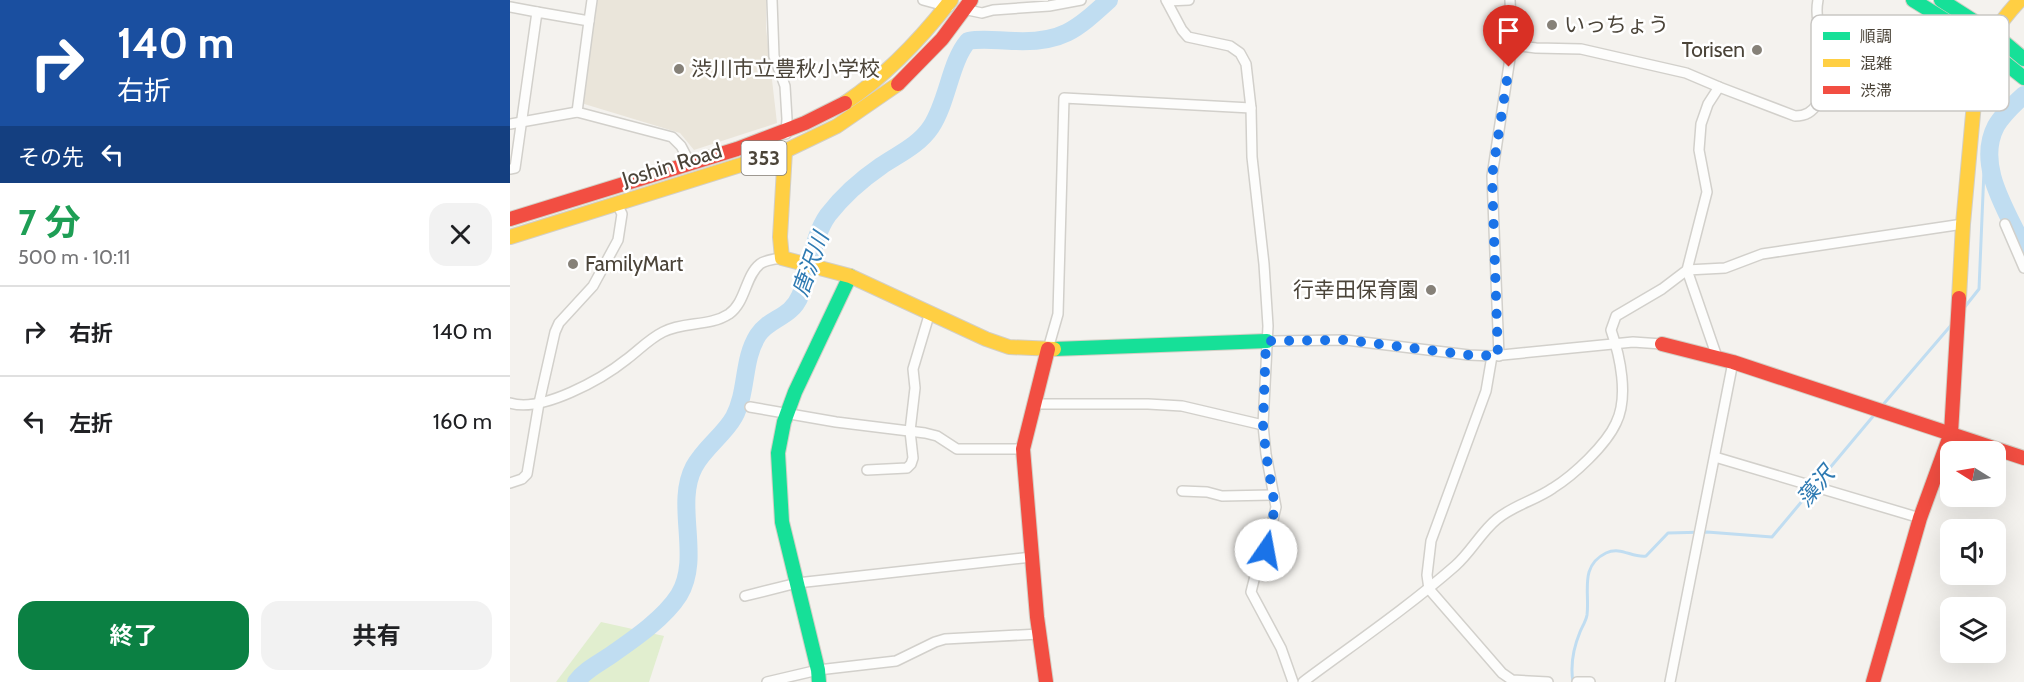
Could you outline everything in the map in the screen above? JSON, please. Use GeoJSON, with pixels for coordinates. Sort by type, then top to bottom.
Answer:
{"type":"FeatureCollection","features":[{"type":"Feature","properties":{"kind":"main road"},"geometry":{"type":"LineString","coordinates":[[1913,0],[1940,15]]}},
{"type":"Feature","properties":{"kind":"main road"},"geometry":{"type":"LineString","coordinates":[[1941,0],[1964,15]]}},
{"type":"Feature","properties":{"kind":"main road"},"geometry":{"type":"LineString","coordinates":[[2006,15],[2020,0]]}},
{"type":"Feature","properties":{"kind":"main road","name":"Joshin Road"},"geometry":{"type":"LineString","coordinates":[[510,219],[691,165],[786,131],[828,113],[884,74],[929,28],[949,3]]}},
{"type":"Feature","properties":{"kind":"main road","name":"Joshin Road"},"geometry":{"type":"LineString","coordinates":[[510,237],[785,152],[837,126],[896,86],[935,47],[968,5]]}},
{"type":"Feature","properties":{"kind":"main road"},"geometry":{"type":"LineString","coordinates":[[2009,46],[2024,59]]}},
{"type":"Feature","properties":{"kind":"main road"},"geometry":{"type":"LineString","coordinates":[[2009,65],[2024,78]]}},
{"type":"Feature","properties":{"kind":"main road"},"geometry":{"type":"LineString","coordinates":[[1873,682],[1920,519],[1951,433],[1974,111]]}},
{"type":"Feature","properties":{"kind":"main road"},"geometry":{"type":"LineString","coordinates":[[785,152],[780,237],[782,258],[850,276],[986,339],[1009,347],[1048,349],[1266,341]]}},
{"type":"Feature","properties":{"kind":"main road"},"geometry":{"type":"LineString","coordinates":[[819,676],[782,522],[778,487],[778,453],[795,392],[850,276]]}},
{"type":"Feature","properties":{"kind":"main road"},"geometry":{"type":"LineString","coordinates":[[1662,344],[1733,362],[2024,458]]}},
{"type":"Feature","properties":{"kind":"main road"},"geometry":{"type":"LineString","coordinates":[[1046,682],[1039,634],[1023,449],[1048,349]]}},
{"type":"Feature","properties":{"kind":"street"},"geometry":{"type":"LineString","coordinates":[[577,112],[592,0]]}},
{"type":"Feature","properties":{"kind":"street"},"geometry":{"type":"LineString","coordinates":[[772,0],[774,56],[785,86],[787,119],[785,152]]}},
{"type":"Feature","properties":{"kind":"street"},"geometry":{"type":"LineString","coordinates":[[923,0],[968,5],[982,13],[1081,0]]}},
{"type":"Feature","properties":{"kind":"street"},"geometry":{"type":"LineString","coordinates":[[1189,0],[1166,1],[1188,37],[1230,46],[1240,52],[1246,64],[1251,108],[1252,157],[1264,264],[1268,326],[1263,425],[1275,507],[1266,550],[1251,592],[1281,648],[1293,682]]}},
{"type":"Feature","properties":{"kind":"street"},"geometry":{"type":"LineString","coordinates":[[1510,0],[1512,45],[1492,176],[1495,356],[1486,391],[1431,541],[1427,575],[1429,589],[1503,673],[1513,681],[1548,682]]}},
{"type":"Feature","properties":{"kind":"street"},"geometry":{"type":"LineString","coordinates":[[1816,15],[1818,0]]}},
{"type":"Feature","properties":{"kind":"street"},"geometry":{"type":"LineString","coordinates":[[510,7],[589,21]]}},
{"type":"Feature","properties":{"kind":"street"},"geometry":{"type":"LineString","coordinates":[[510,169],[515,168],[537,12]]}},
{"type":"Feature","properties":{"kind":"street"},"geometry":{"type":"LineString","coordinates":[[1512,45],[1581,49],[1686,73],[1795,116],[1803,116],[1811,111]]}},
{"type":"Feature","properties":{"kind":"street"},"geometry":{"type":"LineString","coordinates":[[1717,357],[1687,270],[1707,190],[1699,150],[1701,124],[1708,104],[1719,87]]}},
{"type":"Feature","properties":{"kind":"street"},"geometry":{"type":"LineString","coordinates":[[1048,349],[1059,314],[1064,98],[1251,108]]}},
{"type":"Feature","properties":{"kind":"street"},"geometry":{"type":"LineString","coordinates":[[510,124],[577,112],[672,137],[681,146],[691,165]]}},
{"type":"Feature","properties":{"kind":"street"},"geometry":{"type":"LineString","coordinates":[[510,483],[522,479],[527,474],[539,403],[559,322],[593,286],[618,240],[622,214],[617,204]]}},
{"type":"Feature","properties":{"kind":"street"},"geometry":{"type":"LineString","coordinates":[[1303,682],[1429,589],[1458,563],[1498,518],[1553,489],[1608,436],[1617,422],[1622,407],[1622,387],[1616,344],[1611,330],[1616,316],[1662,289],[1687,270],[1725,268],[1751,256],[1964,224]]}},
{"type":"Feature","properties":{"kind":"street"},"geometry":{"type":"LineString","coordinates":[[2005,224],[2024,268]]}},
{"type":"Feature","properties":{"kind":"street"},"geometry":{"type":"LineString","coordinates":[[510,403],[519,406],[539,403],[584,386],[609,372],[664,331],[679,326],[706,323],[729,314],[738,305],[754,270],[762,262],[782,258]]}},
{"type":"Feature","properties":{"kind":"street"},"geometry":{"type":"LineString","coordinates":[[867,470],[907,468],[911,464],[913,458],[910,431],[915,387],[913,369],[930,312]]}},
{"type":"Feature","properties":{"kind":"street"},"geometry":{"type":"LineString","coordinates":[[1266,341],[1346,340],[1495,356],[1633,342],[1662,344]]}},
{"type":"Feature","properties":{"kind":"street"},"geometry":{"type":"LineString","coordinates":[[1670,682],[1733,362]]}},
{"type":"Feature","properties":{"kind":"street"},"geometry":{"type":"LineString","coordinates":[[1034,404],[1182,406],[1263,425]]}},
{"type":"Feature","properties":{"kind":"street"},"geometry":{"type":"LineString","coordinates":[[750,407],[937,436],[957,450],[1023,449]]}},
{"type":"Feature","properties":{"kind":"street"},"geometry":{"type":"LineString","coordinates":[[1715,457],[1920,519]]}},
{"type":"Feature","properties":{"kind":"street"},"geometry":{"type":"LineString","coordinates":[[1182,491],[1207,492],[1222,496],[1274,495]]}},
{"type":"Feature","properties":{"kind":"street"},"geometry":{"type":"LineString","coordinates":[[745,596],[797,583],[1032,557]]}},
{"type":"Feature","properties":{"kind":"street"},"geometry":{"type":"LineString","coordinates":[[767,682],[819,676],[896,661],[945,639],[1039,634]]}},
{"type":"Feature","properties":{"kind":"street"},"geometry":{"type":"LineString","coordinates":[[1577,682],[1590,682]]}},
{"type":"Feature","properties":{"kind":"shaded area","name":"渋川市立豊秋小学校"},"geometry":{"type":"Polygon","coordinates":[[[597,0],[766,0],[766,28],[777,123],[694,150],[680,133],[581,103],[597,0]]]}},
{"type":"Feature","properties":{"kind":"green space"},"geometry":{"type":"Polygon","coordinates":[[[601,622],[664,636],[649,682],[556,682],[601,622]]]}},
{"type":"Feature","properties":{"kind":"waterway","name":"唐沢川"},"geometry":{"type":"LineString","coordinates":[[576,682],[586,671],[627,644],[665,613],[679,595],[688,564],[686,498],[694,467],[734,417],[741,397],[749,355],[758,335],[768,325],[786,314],[800,296],[818,234],[828,215],[860,182],[915,144],[931,127],[937,117],[957,60],[968,41],[1031,41],[1057,37],[1077,27],[1109,0]]}},
{"type":"Feature","properties":{"kind":"waterway"},"geometry":{"type":"LineString","coordinates":[[2009,109],[2024,95]]}},
{"type":"Feature","properties":{"kind":"waterway"},"geometry":{"type":"LineString","coordinates":[[2007,111],[1996,126],[1989,157],[1996,188],[2024,248]]}},
{"type":"Feature","properties":{"kind":"waterway","name":"藻沢"},"geometry":{"type":"LineString","coordinates":[[1964,308],[1979,289],[1984,170],[1989,164]]}},
{"type":"Feature","properties":{"kind":"waterway","name":"藻沢"},"geometry":{"type":"LineString","coordinates":[[1881,407],[1953,323]]}},
{"type":"Feature","properties":{"kind":"waterway","name":"藻沢"},"geometry":{"type":"LineString","coordinates":[[1573,682],[1574,651],[1587,615],[1589,573],[1598,558],[1611,551],[1646,556],[1668,533],[1707,532],[1772,537],[1875,414]]}},
{"type":"Feature","properties":{"kind":"traffic: fast"},"geometry":{"type":"LineString","coordinates":[[1913,0],[1937,15]]}},
{"type":"Feature","properties":{"kind":"traffic: fast"},"geometry":{"type":"LineString","coordinates":[[1941,0],[1964,15]]}},
{"type":"Feature","properties":{"kind":"traffic: fast"},"geometry":{"type":"LineString","coordinates":[[2009,46],[2024,59]]}},
{"type":"Feature","properties":{"kind":"traffic: fast"},"geometry":{"type":"LineString","coordinates":[[2009,66],[2024,78]]}},
{"type":"Feature","properties":{"kind":"traffic: fast"},"geometry":{"type":"LineString","coordinates":[[819,682],[782,522],[778,453],[784,422],[795,392],[850,276]]}},
{"type":"Feature","properties":{"kind":"traffic: fast"},"geometry":{"type":"LineString","coordinates":[[1054,349],[1267,341]]}},
{"type":"Feature","properties":{"kind":"traffic: slow"},"geometry":{"type":"LineString","coordinates":[[845,103],[875,81],[902,56],[951,0]]}},
{"type":"Feature","properties":{"kind":"traffic: slow"},"geometry":{"type":"LineString","coordinates":[[2007,15],[2020,0]]}},
{"type":"Feature","properties":{"kind":"traffic: slow"},"geometry":{"type":"LineString","coordinates":[[510,237],[785,151],[837,126],[898,84]]}},
{"type":"Feature","properties":{"kind":"traffic: slow"},"geometry":{"type":"LineString","coordinates":[[1959,298],[1973,111]]}},
{"type":"Feature","properties":{"kind":"traffic: slow"},"geometry":{"type":"LineString","coordinates":[[785,151],[780,237],[782,258],[850,276],[986,339],[1009,347],[1054,349]]}},
{"type":"Feature","properties":{"kind":"traffic: jam"},"geometry":{"type":"LineString","coordinates":[[898,84],[942,39],[971,0]]}},
{"type":"Feature","properties":{"kind":"traffic: jam"},"geometry":{"type":"LineString","coordinates":[[510,219],[737,149],[805,123],[845,103]]}},
{"type":"Feature","properties":{"kind":"traffic: jam"},"geometry":{"type":"LineString","coordinates":[[1873,682],[1920,518],[1951,433],[1959,298]]}},
{"type":"Feature","properties":{"kind":"traffic: jam"},"geometry":{"type":"LineString","coordinates":[[1662,344],[1733,362],[2024,458]]}},
{"type":"Feature","properties":{"kind":"traffic: jam"},"geometry":{"type":"LineString","coordinates":[[1046,682],[1037,617],[1023,449],[1048,349]]}},
{"type":"Feature","properties":{"kind":"place","name":"いっちょう"},"geometry":{"type":"Point","coordinates":[1552,25]}},
{"type":"Feature","properties":{"kind":"place","name":"Torisen"},"geometry":{"type":"Point","coordinates":[1757,50]}},
{"type":"Feature","properties":{"kind":"place","name":"渋川市立豊秋小学校"},"geometry":{"type":"Point","coordinates":[679,69]}},
{"type":"Feature","properties":{"kind":"place","name":"FamilyMart"},"geometry":{"type":"Point","coordinates":[573,264]}},
{"type":"Feature","properties":{"kind":"place","name":"行幸田保育園"},"geometry":{"type":"Point","coordinates":[1431,290]}},
{"type":"Feature","properties":{"kind":"route"},"geometry":{"type":"LineString","coordinates":[[1266,550],[1275,507],[1263,425],[1266,341],[1346,340],[1469,355],[1498,356],[1492,176],[1509,67]]}}]}
